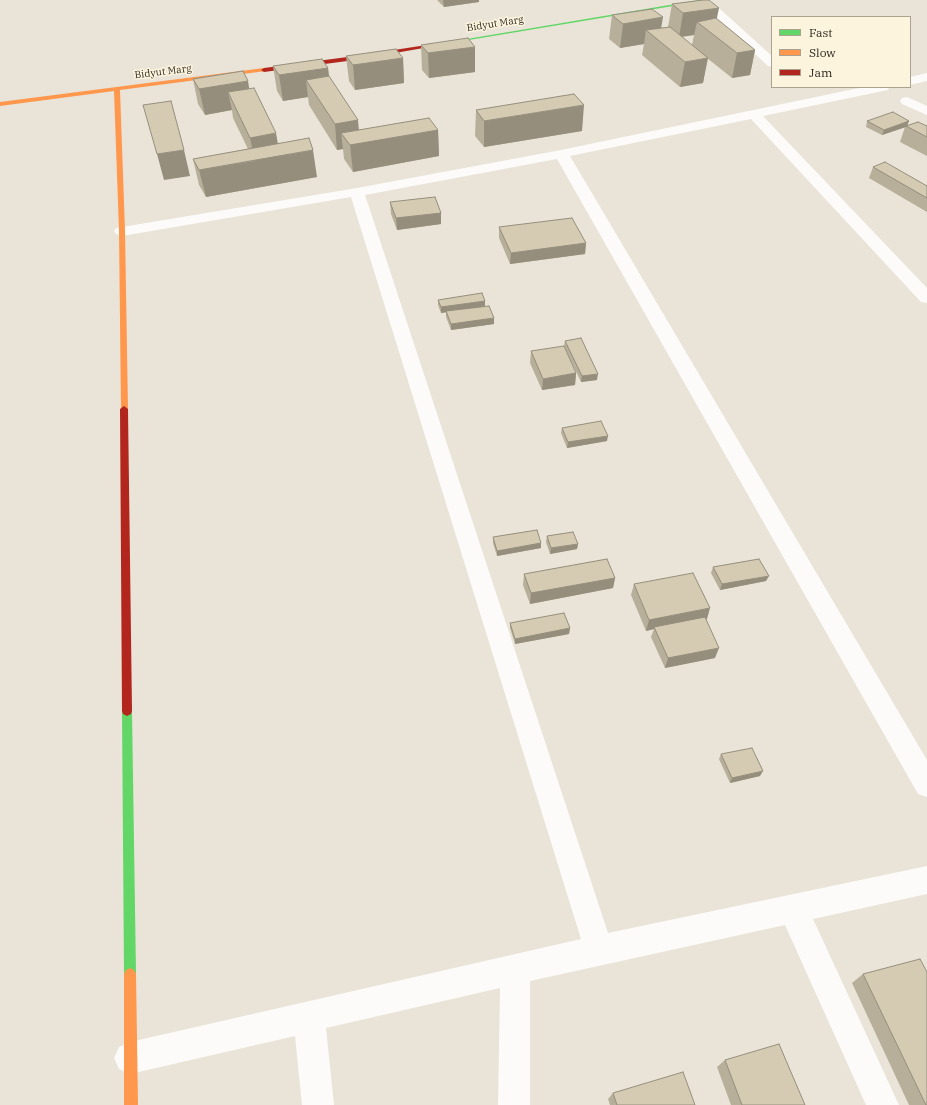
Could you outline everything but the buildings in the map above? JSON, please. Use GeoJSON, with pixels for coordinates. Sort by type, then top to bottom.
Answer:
{"type":"FeatureCollection","features":[{"type":"Feature","properties":{"kind":"street","name":"Bidyut Marg"},"geometry":{"type":"LineString","coordinates":[[0,104],[355,58],[706,0]]}},
{"type":"Feature","properties":{"kind":"street"},"geometry":{"type":"LineString","coordinates":[[706,0],[771,62]]}},
{"type":"Feature","properties":{"kind":"street"},"geometry":{"type":"LineString","coordinates":[[349,49],[355,58]]}},
{"type":"Feature","properties":{"kind":"street"},"geometry":{"type":"LineString","coordinates":[[911,81],[927,77]]}},
{"type":"Feature","properties":{"kind":"street"},"geometry":{"type":"LineString","coordinates":[[122,231],[357,192],[561,154],[879,88]]}},
{"type":"Feature","properties":{"kind":"street"},"geometry":{"type":"LineString","coordinates":[[117,89],[122,231],[130,1105]]}},
{"type":"Feature","properties":{"kind":"street"},"geometry":{"type":"LineString","coordinates":[[804,92],[814,101]]}},
{"type":"Feature","properties":{"kind":"street"},"geometry":{"type":"LineString","coordinates":[[907,102],[927,111]]}},
{"type":"Feature","properties":{"kind":"street"},"geometry":{"type":"LineString","coordinates":[[753,113],[927,298]]}},
{"type":"Feature","properties":{"kind":"street"},"geometry":{"type":"LineString","coordinates":[[561,154],[927,785]]}},
{"type":"Feature","properties":{"kind":"street"},"geometry":{"type":"LineString","coordinates":[[357,192],[599,950]]}},
{"type":"Feature","properties":{"kind":"street"},"geometry":{"type":"LineString","coordinates":[[130,1058],[599,950],[927,880]]}},
{"type":"Feature","properties":{"kind":"street"},"geometry":{"type":"LineString","coordinates":[[793,909],[883,1105]]}},
{"type":"Feature","properties":{"kind":"street"},"geometry":{"type":"LineString","coordinates":[[514,1105],[515,970]]}},
{"type":"Feature","properties":{"kind":"street"},"geometry":{"type":"LineString","coordinates":[[309,1017],[318,1105]]}},
{"type":"Feature","properties":{"kind":"traffic: fast"},"geometry":{"type":"LineString","coordinates":[[433,45],[707,0]]}},
{"type":"Feature","properties":{"kind":"traffic: fast"},"geometry":{"type":"LineString","coordinates":[[127,711],[130,974]]}},
{"type":"Feature","properties":{"kind":"traffic: slow"},"geometry":{"type":"LineString","coordinates":[[0,104],[264,70]]}},
{"type":"Feature","properties":{"kind":"traffic: slow"},"geometry":{"type":"LineString","coordinates":[[117,89],[122,231],[124,409]]}},
{"type":"Feature","properties":{"kind":"traffic: slow"},"geometry":{"type":"LineString","coordinates":[[130,974],[131,1105]]}},
{"type":"Feature","properties":{"kind":"traffic: jam"},"geometry":{"type":"LineString","coordinates":[[264,70],[355,58],[433,45]]}},
{"type":"Feature","properties":{"kind":"traffic: jam"},"geometry":{"type":"LineString","coordinates":[[124,409],[127,711]]}}]}
